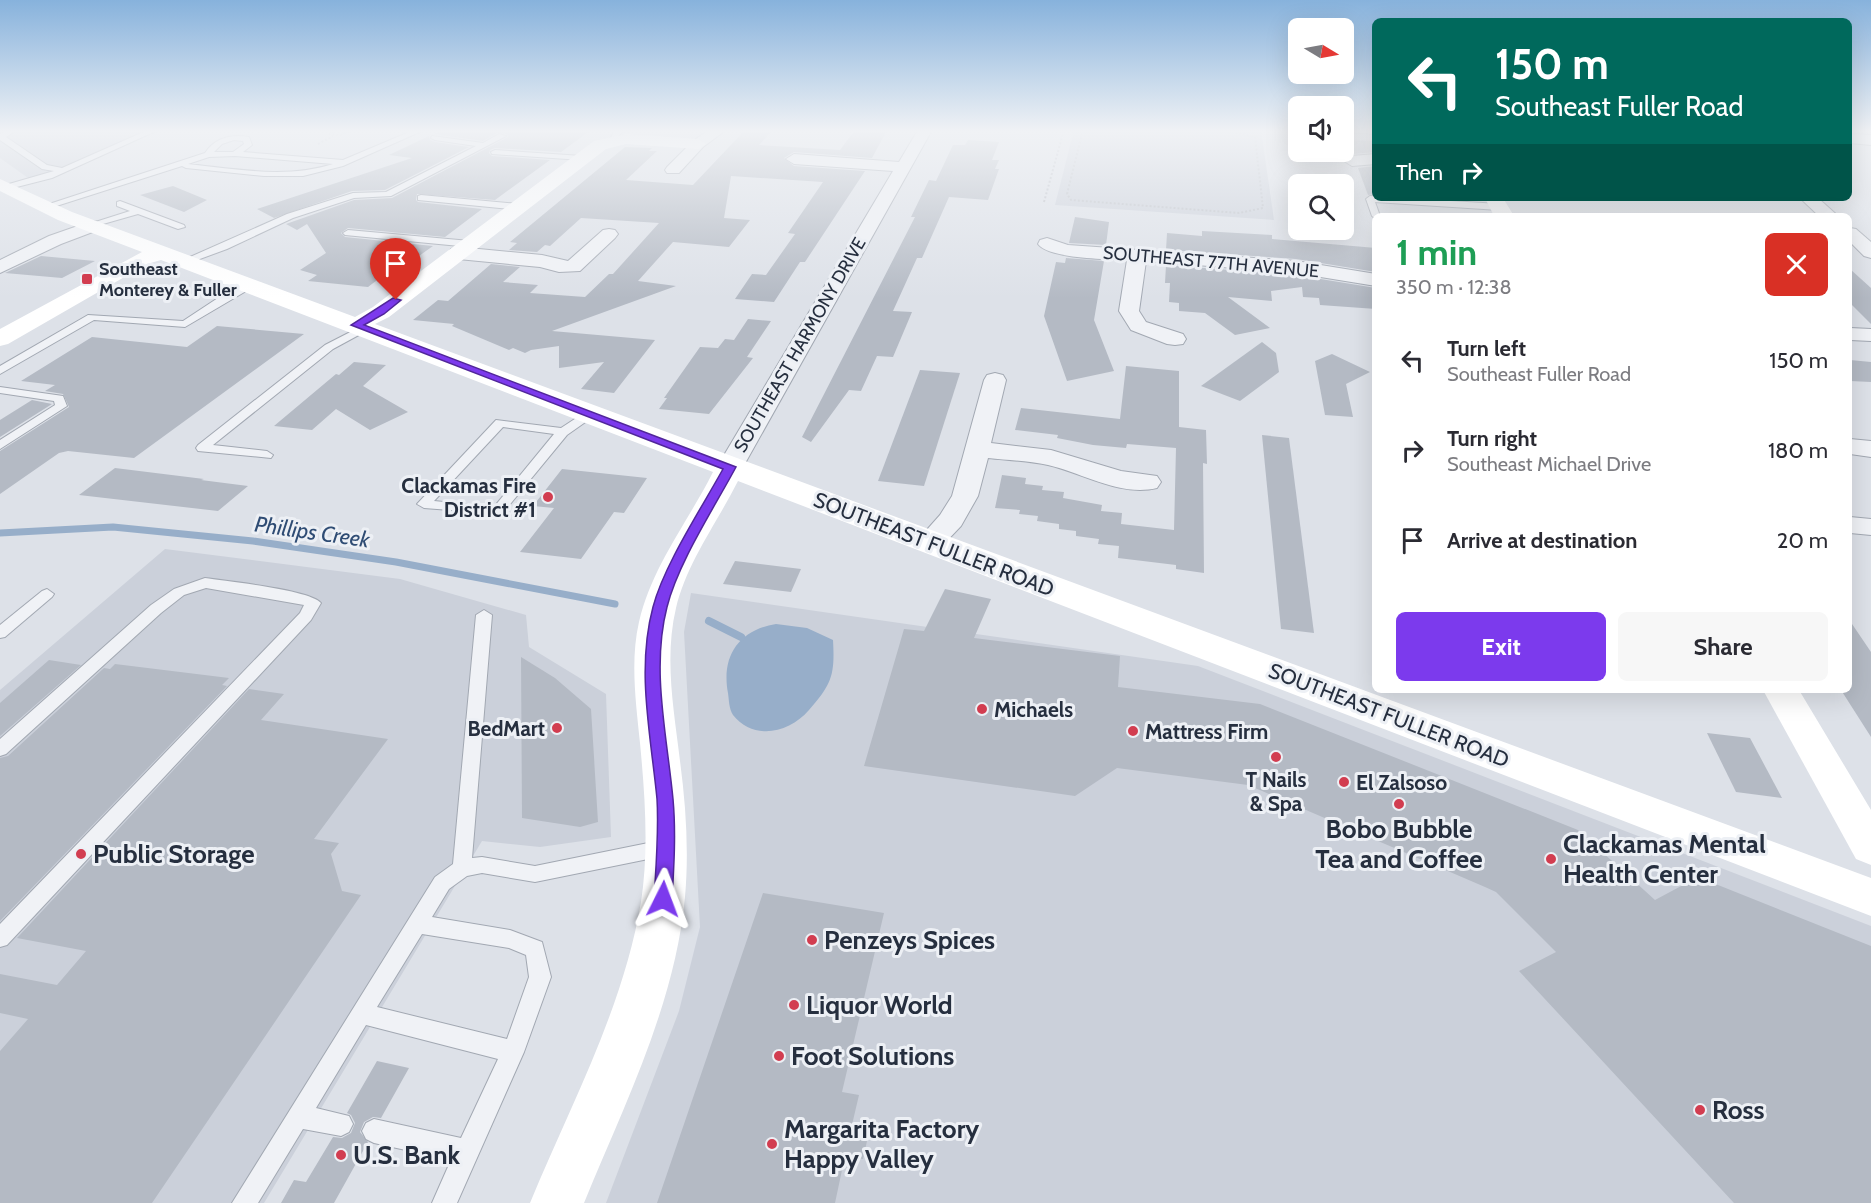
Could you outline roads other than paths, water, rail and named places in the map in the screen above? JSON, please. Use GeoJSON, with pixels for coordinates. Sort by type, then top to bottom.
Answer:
{"type":"FeatureCollection","features":[{"type":"Feature","properties":{"kind":"street"},"geometry":{"type":"LineString","coordinates":[[360,327],[546,186]]}},
{"type":"Feature","properties":{"kind":"street","name":"SOUTHEAST HARMONY DRIVE"},"geometry":{"type":"LineString","coordinates":[[730,467],[891,186]]}},
{"type":"Feature","properties":{"kind":"street","name":"SOUTHEAST FULLER ROAD"},"geometry":{"type":"LineString","coordinates":[[4,190],[92,226],[1871,897]]}},
{"type":"Feature","properties":{"kind":"street"},"geometry":{"type":"LineString","coordinates":[[1812,201],[1826,213]]}},
{"type":"Feature","properties":{"kind":"street"},"geometry":{"type":"LineString","coordinates":[[0,267],[55,240],[92,226]]}},
{"type":"Feature","properties":{"kind":"street"},"geometry":{"type":"LineString","coordinates":[[464,248],[573,267],[609,234]]}},
{"type":"Feature","properties":{"kind":"street"},"geometry":{"type":"LineString","coordinates":[[1852,235],[1871,252]]}},
{"type":"Feature","properties":{"kind":"street","name":"SOUTHEAST 77TH AVENUE"},"geometry":{"type":"LineString","coordinates":[[1047,244],[1068,249],[1296,267],[1372,279]]}},
{"type":"Feature","properties":{"kind":"street"},"geometry":{"type":"LineString","coordinates":[[0,339],[140,260],[163,252]]}},
{"type":"Feature","properties":{"kind":"street"},"geometry":{"type":"LineString","coordinates":[[1137,255],[1129,311],[1138,326],[1175,339]]}},
{"type":"Feature","properties":{"kind":"street"},"geometry":{"type":"LineString","coordinates":[[1852,334],[1871,335]]}},
{"type":"Feature","properties":{"kind":"street"},"geometry":{"type":"LineString","coordinates":[[930,542],[960,507],[978,449],[995,380]]}},
{"type":"Feature","properties":{"kind":"street"},"geometry":{"type":"LineString","coordinates":[[1852,447],[1871,449]]}},
{"type":"Feature","properties":{"kind":"street"},"geometry":{"type":"LineString","coordinates":[[978,449],[1051,458],[1118,479],[1148,482]]}},
{"type":"Feature","properties":{"kind":"street"},"geometry":{"type":"LineString","coordinates":[[557,1203],[619,1055],[643,988],[657,938],[663,899],[666,848],[665,802],[652,673],[656,625],[660,605],[674,572],[730,467]]}},
{"type":"Feature","properties":{"kind":"street"},"geometry":{"type":"LineString","coordinates":[[1852,525],[1871,527]]}},
{"type":"Feature","properties":{"kind":"street"},"geometry":{"type":"LineString","coordinates":[[1783,693],[1871,847]]}},
{"type":"Feature","properties":{"kind":"lane"},"geometry":{"type":"LineString","coordinates":[[44,207],[110,186]]}},
{"type":"Feature","properties":{"kind":"lane"},"geometry":{"type":"LineString","coordinates":[[186,261],[300,213],[352,196],[388,194],[403,186]]}},
{"type":"Feature","properties":{"kind":"lane"},"geometry":{"type":"LineString","coordinates":[[421,198],[519,207]]}},
{"type":"Feature","properties":{"kind":"lane"},"geometry":{"type":"LineString","coordinates":[[1372,199],[1370,199],[1375,213]]}},
{"type":"Feature","properties":{"kind":"lane"},"geometry":{"type":"LineString","coordinates":[[1402,201],[1499,207]]}},
{"type":"Feature","properties":{"kind":"lane"},"geometry":{"type":"LineString","coordinates":[[120,204],[182,227]]}},
{"type":"Feature","properties":{"kind":"lane"},"geometry":{"type":"LineString","coordinates":[[92,226],[138,211]]}},
{"type":"Feature","properties":{"kind":"lane"},"geometry":{"type":"LineString","coordinates":[[348,233],[464,248]]}},
{"type":"Feature","properties":{"kind":"lane"},"geometry":{"type":"LineString","coordinates":[[0,371],[92,316],[185,324],[231,294],[250,285]]}},
{"type":"Feature","properties":{"kind":"lane"},"geometry":{"type":"LineString","coordinates":[[267,454],[202,448],[329,347],[360,327]]}},
{"type":"Feature","properties":{"kind":"lane"},"geometry":{"type":"LineString","coordinates":[[0,390],[59,398],[61,406],[0,445]]}},
{"type":"Feature","properties":{"kind":"lane"},"geometry":{"type":"LineString","coordinates":[[563,432],[500,423],[424,504],[497,511],[563,432],[590,413]]}},
{"type":"Feature","properties":{"kind":"lane"},"geometry":{"type":"LineString","coordinates":[[0,749],[156,609],[179,592],[205,583],[301,598],[313,603],[306,616],[0,938]]}},
{"type":"Feature","properties":{"kind":"lane"},"geometry":{"type":"LineString","coordinates":[[0,633],[46,594]]}},
{"type":"Feature","properties":{"kind":"lane"},"geometry":{"type":"LineString","coordinates":[[462,868],[484,615]]}},
{"type":"Feature","properties":{"kind":"lane"},"geometry":{"type":"LineString","coordinates":[[244,1203],[442,883],[462,868],[482,865],[535,874],[666,848]]}},
{"type":"Feature","properties":{"kind":"lane"},"geometry":{"type":"LineString","coordinates":[[416,924],[510,939],[535,949],[540,977],[513,1052],[444,1203]]}},
{"type":"Feature","properties":{"kind":"lane"},"geometry":{"type":"LineString","coordinates":[[361,1013],[513,1052]]}},
{"type":"Feature","properties":{"kind":"lane"},"geometry":{"type":"LineString","coordinates":[[298,1116],[341,1124]]}},
{"type":"Feature","properties":{"kind":"lane"},"geometry":{"type":"LineString","coordinates":[[374,1131],[469,1152]]}},
{"type":"Feature","properties":{"kind":"water"},"geometry":{"type":"Polygon","coordinates":[[[776,624],[807,628],[833,640],[832,671],[823,693],[801,718],[782,729],[761,731],[741,723],[733,715],[729,704],[727,667],[730,656],[743,639],[763,627],[776,624]]]}},
{"type":"Feature","properties":{"kind":"waterway","name":"Phillips Creek"},"geometry":{"type":"LineString","coordinates":[[0,533],[113,527],[253,541],[396,562],[615,604]]}},
{"type":"Feature","properties":{"kind":"waterway","name":"Phillips Creek"},"geometry":{"type":"LineString","coordinates":[[709,621],[741,637]]}},
{"type":"Feature","properties":{"kind":"place","name":"Southeast Monterey & Fuller"},"geometry":{"type":"Point","coordinates":[87,279]}},
{"type":"Feature","properties":{"kind":"place","name":"Clackamas Fire District #1"},"geometry":{"type":"Point","coordinates":[548,497]}},
{"type":"Feature","properties":{"kind":"place","name":"Michaels"},"geometry":{"type":"Point","coordinates":[982,709]}},
{"type":"Feature","properties":{"kind":"place","name":"BedMart"},"geometry":{"type":"Point","coordinates":[557,728]}},
{"type":"Feature","properties":{"kind":"place","name":"Mattress Firm"},"geometry":{"type":"Point","coordinates":[1133,731]}},
{"type":"Feature","properties":{"kind":"place","name":"T Nails & Spa"},"geometry":{"type":"Point","coordinates":[1276,757]}},
{"type":"Feature","properties":{"kind":"place","name":"El Zalsoso"},"geometry":{"type":"Point","coordinates":[1344,782]}},
{"type":"Feature","properties":{"kind":"place","name":"Bobo Bubble Tea and Coffee"},"geometry":{"type":"Point","coordinates":[1399,804]}},
{"type":"Feature","properties":{"kind":"place","name":"Public Storage"},"geometry":{"type":"Point","coordinates":[81,854]}},
{"type":"Feature","properties":{"kind":"place","name":"Clackamas Mental Health Center"},"geometry":{"type":"Point","coordinates":[1551,859]}},
{"type":"Feature","properties":{"kind":"place","name":"Penzeys Spices"},"geometry":{"type":"Point","coordinates":[812,940]}},
{"type":"Feature","properties":{"kind":"place","name":"Liquor World"},"geometry":{"type":"Point","coordinates":[794,1005]}},
{"type":"Feature","properties":{"kind":"place","name":"Foot Solutions"},"geometry":{"type":"Point","coordinates":[779,1056]}},
{"type":"Feature","properties":{"kind":"place","name":"Ross"},"geometry":{"type":"Point","coordinates":[1700,1110]}},
{"type":"Feature","properties":{"kind":"place","name":"Margarita Factory Happy Valley"},"geometry":{"type":"Point","coordinates":[772,1144]}},
{"type":"Feature","properties":{"kind":"place","name":"U.S. Bank"},"geometry":{"type":"Point","coordinates":[341,1155]}}]}
